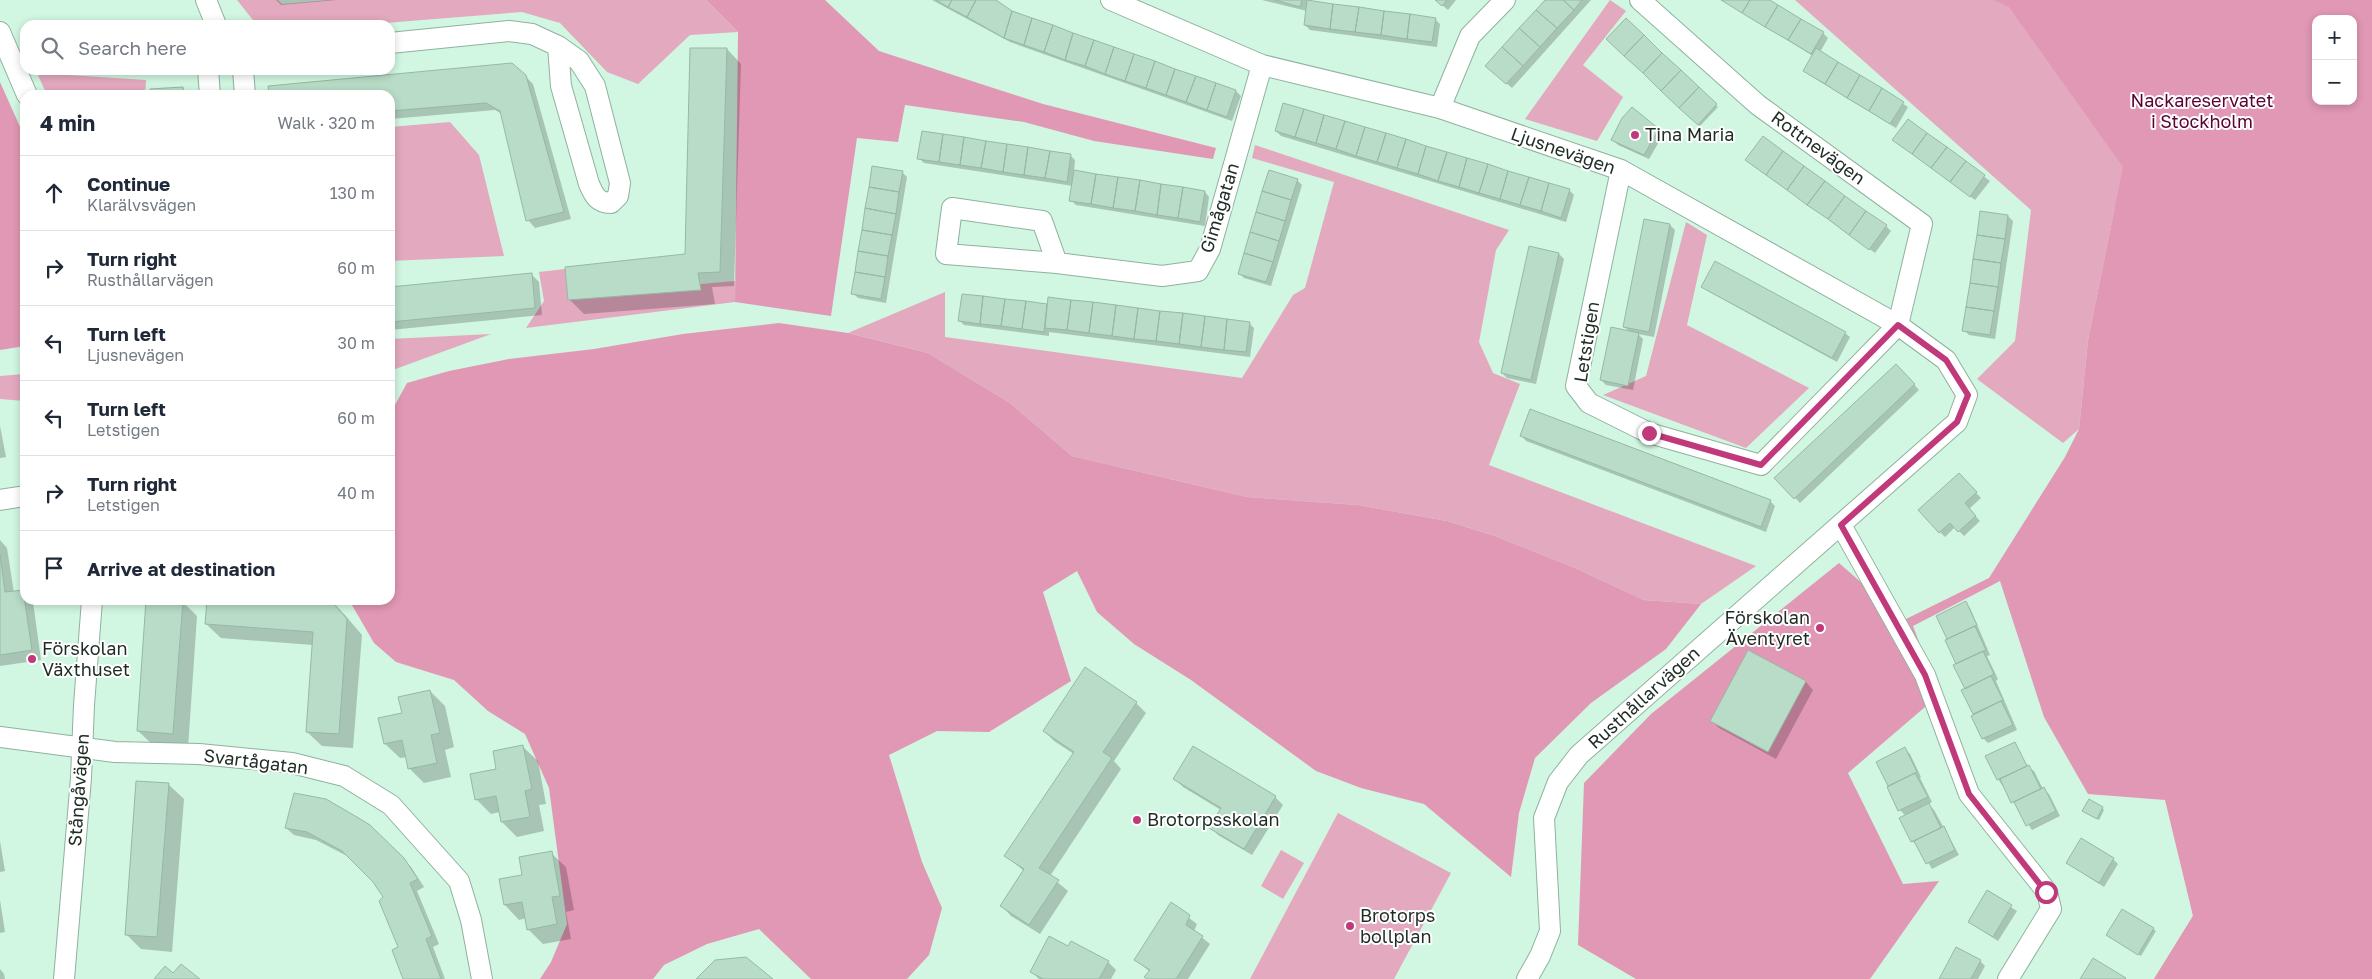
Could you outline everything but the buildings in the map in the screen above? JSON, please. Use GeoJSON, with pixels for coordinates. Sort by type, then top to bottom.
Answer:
{"type":"FeatureCollection","features":[{"type":"Feature","properties":{"kind":"street"},"geometry":{"type":"LineString","coordinates":[[206,0],[214,20]]}},
{"type":"Feature","properties":{"kind":"street","name":"Ljusnevägen"},"geometry":{"type":"LineString","coordinates":[[1111,0],[1262,65],[1440,108],[1620,170],[1770,256],[1898,325],[1946,360],[1968,395]]}},
{"type":"Feature","properties":{"kind":"street"},"geometry":{"type":"LineString","coordinates":[[1440,108],[1470,36],[1505,0]]}},
{"type":"Feature","properties":{"kind":"street","name":"Rottnevägen"},"geometry":{"type":"LineString","coordinates":[[1640,0],[1758,105],[1922,224],[1898,325]]}},
{"type":"Feature","properties":{"kind":"street"},"geometry":{"type":"LineString","coordinates":[[395,43],[509,31],[532,34],[558,46],[579,61],[595,86],[620,183],[618,196],[611,203],[602,203],[596,197],[589,184],[561,86],[558,46]]}},
{"type":"Feature","properties":{"kind":"street"},"geometry":{"type":"LineString","coordinates":[[0,32],[25,90]]}},
{"type":"Feature","properties":{"kind":"street","name":"Gimågatan"},"geometry":{"type":"LineString","coordinates":[[1057,263],[1042,221],[952,208],[946,254],[1057,263],[1162,276],[1198,271],[1210,249],[1262,65]]}},
{"type":"Feature","properties":{"kind":"street"},"geometry":{"type":"LineString","coordinates":[[208,75],[210,90]]}},
{"type":"Feature","properties":{"kind":"street"},"geometry":{"type":"LineString","coordinates":[[243,75],[245,90]]}},
{"type":"Feature","properties":{"kind":"street","name":"Letstigen"},"geometry":{"type":"LineString","coordinates":[[1620,170],[1576,386],[1589,403],[1649,433],[1761,465],[1898,325]]}},
{"type":"Feature","properties":{"kind":"street","name":"Rusthållarvägen"},"geometry":{"type":"LineString","coordinates":[[1527,979],[1540,956],[1550,931],[1544,818],[1558,782],[1579,755],[1957,422],[1968,395]]}},
{"type":"Feature","properties":{"kind":"street"},"geometry":{"type":"LineString","coordinates":[[0,500],[20,497]]}},
{"type":"Feature","properties":{"kind":"street"},"geometry":{"type":"LineString","coordinates":[[1841,525],[1925,675],[1969,794],[2046,892],[2051,909],[2008,979]]}},
{"type":"Feature","properties":{"kind":"street","name":"Stångåvägen"},"geometry":{"type":"LineString","coordinates":[[64,979],[92,605]]}},
{"type":"Feature","properties":{"kind":"street","name":"Svartågatan"},"geometry":{"type":"LineString","coordinates":[[0,736],[82,749],[155,755],[199,754],[292,763],[344,776],[390,805],[459,880],[471,920],[482,979]]}},
{"type":"Feature","properties":{"kind":"green space"},"geometry":{"type":"Polygon","coordinates":[[[237,0],[278,0],[282,4],[329,0],[706,0],[738,32],[690,35],[638,84],[607,72],[560,23],[522,12],[395,22],[395,20],[253,20],[237,0]]]}},
{"type":"Feature","properties":{"kind":"green space"},"geometry":{"type":"Polygon","coordinates":[[[706,0],[825,0],[879,51],[1043,104],[1216,148],[1213,159],[1094,141],[1024,122],[905,105],[898,142],[857,138],[831,316],[735,302],[738,32],[706,0]]]}},
{"type":"Feature","properties":{"kind":"green space"},"geometry":{"type":"Polygon","coordinates":[[[1610,0],[1626,11],[1583,65],[1623,97],[1597,141],[1525,119],[1610,0]]]}},
{"type":"Feature","properties":{"kind":"green space","name":"Nackareservatet i Stockholm"},"geometry":{"type":"Polygon","coordinates":[[[1795,0],[2372,0],[2372,979],[2154,979],[2193,916],[2115,207],[2088,340],[2079,429],[2063,443],[1977,379],[2015,341],[2031,210],[1795,0]]]}},
{"type":"Feature","properties":{"kind":"green space"},"geometry":{"type":"Polygon","coordinates":[[[1994,0],[2372,0],[2372,979],[2154,979],[2193,916],[2165,800],[2088,794],[2044,717],[2000,581],[1913,626],[1939,695],[1848,773],[1903,884],[1939,881],[1870,979],[1636,979],[1578,945],[1584,783],[1651,714],[1839,563],[1904,620],[1989,578],[2065,457],[2079,429],[2088,340],[2123,167],[2009,7],[1994,0]]]}},
{"type":"Feature","properties":{"kind":"green space"},"geometry":{"type":"Polygon","coordinates":[[[38,75],[146,80],[145,90],[45,90],[38,75]]]}},
{"type":"Feature","properties":{"kind":"green space"},"geometry":{"type":"Polygon","coordinates":[[[0,82],[20,127],[20,347],[0,350],[0,82]]]}},
{"type":"Feature","properties":{"kind":"green space"},"geometry":{"type":"Polygon","coordinates":[[[450,122],[479,155],[504,256],[395,261],[395,127],[450,122]]]}},
{"type":"Feature","properties":{"kind":"green space"},"geometry":{"type":"Polygon","coordinates":[[[1255,145],[1509,230],[1496,250],[1479,342],[1493,373],[1520,384],[1489,465],[1756,566],[1701,604],[1644,600],[1575,568],[1495,536],[1447,521],[1358,505],[1247,497],[1072,456],[1010,403],[928,353],[848,333],[945,292],[945,337],[1242,378],[1293,295],[1305,288],[1334,182],[1252,158],[1255,145]]]}},
{"type":"Feature","properties":{"kind":"green space"},"geometry":{"type":"Polygon","coordinates":[[[1686,222],[1707,235],[1687,325],[1809,388],[1746,448],[1603,395],[1646,376],[1686,222]]]}},
{"type":"Feature","properties":{"kind":"green space"},"geometry":{"type":"Polygon","coordinates":[[[565,269],[568,296],[735,281],[735,302],[526,328],[544,301],[539,272],[565,269]]]}},
{"type":"Feature","properties":{"kind":"green space"},"geometry":{"type":"Polygon","coordinates":[[[779,323],[848,333],[928,353],[1010,403],[1072,456],[1247,497],[1358,505],[1447,521],[1495,536],[1575,568],[1644,600],[1701,604],[1666,649],[1591,703],[1535,758],[1519,813],[1511,877],[1424,804],[1361,788],[1316,771],[1191,680],[1134,644],[1097,612],[1077,571],[1043,592],[1071,681],[989,732],[937,731],[889,755],[922,862],[942,908],[929,955],[907,979],[811,979],[759,929],[707,944],[664,965],[653,979],[540,979],[551,962],[567,924],[549,788],[525,734],[488,711],[454,680],[396,662],[374,643],[352,605],[395,605],[395,405],[407,383],[449,371],[509,359],[594,349],[683,334],[779,323]]]}},
{"type":"Feature","properties":{"kind":"green space"},"geometry":{"type":"Polygon","coordinates":[[[491,334],[395,369],[395,339],[491,334]]]}},
{"type":"Feature","properties":{"kind":"green space"},"geometry":{"type":"Polygon","coordinates":[[[20,374],[20,401],[0,399],[0,376],[20,374]]]}},
{"type":"Feature","properties":{"kind":"green space","name":"Brotorps bollplan"},"geometry":{"type":"Polygon","coordinates":[[[1338,813],[1451,873],[1394,979],[1250,979],[1338,813]]]}},
{"type":"Feature","properties":{"kind":"green space"},"geometry":{"type":"Polygon","coordinates":[[[1281,850],[1304,863],[1283,899],[1261,886],[1281,850]]]}},
{"type":"Feature","properties":{"kind":"place","name":"Tina Maria"},"geometry":{"type":"Point","coordinates":[1635,135]}},
{"type":"Feature","properties":{"kind":"place","name":"Förskolan Äventyret"},"geometry":{"type":"Point","coordinates":[1820,628]}},
{"type":"Feature","properties":{"kind":"place","name":"Förskolan Växthuset"},"geometry":{"type":"Point","coordinates":[32,659]}},
{"type":"Feature","properties":{"kind":"place","name":"Brotorpsskolan"},"geometry":{"type":"Point","coordinates":[1137,820]}},
{"type":"Feature","properties":{"kind":"place","name":"Brotorps bollplan"},"geometry":{"type":"Point","coordinates":[1350,926]}},
{"type":"Feature","properties":{"kind":"route"},"geometry":{"type":"LineString","coordinates":[[1649,433],[1761,465],[1898,325],[1946,360],[1968,395],[1957,422],[1841,525],[1925,675],[1969,794],[2046,892]]}}]}
